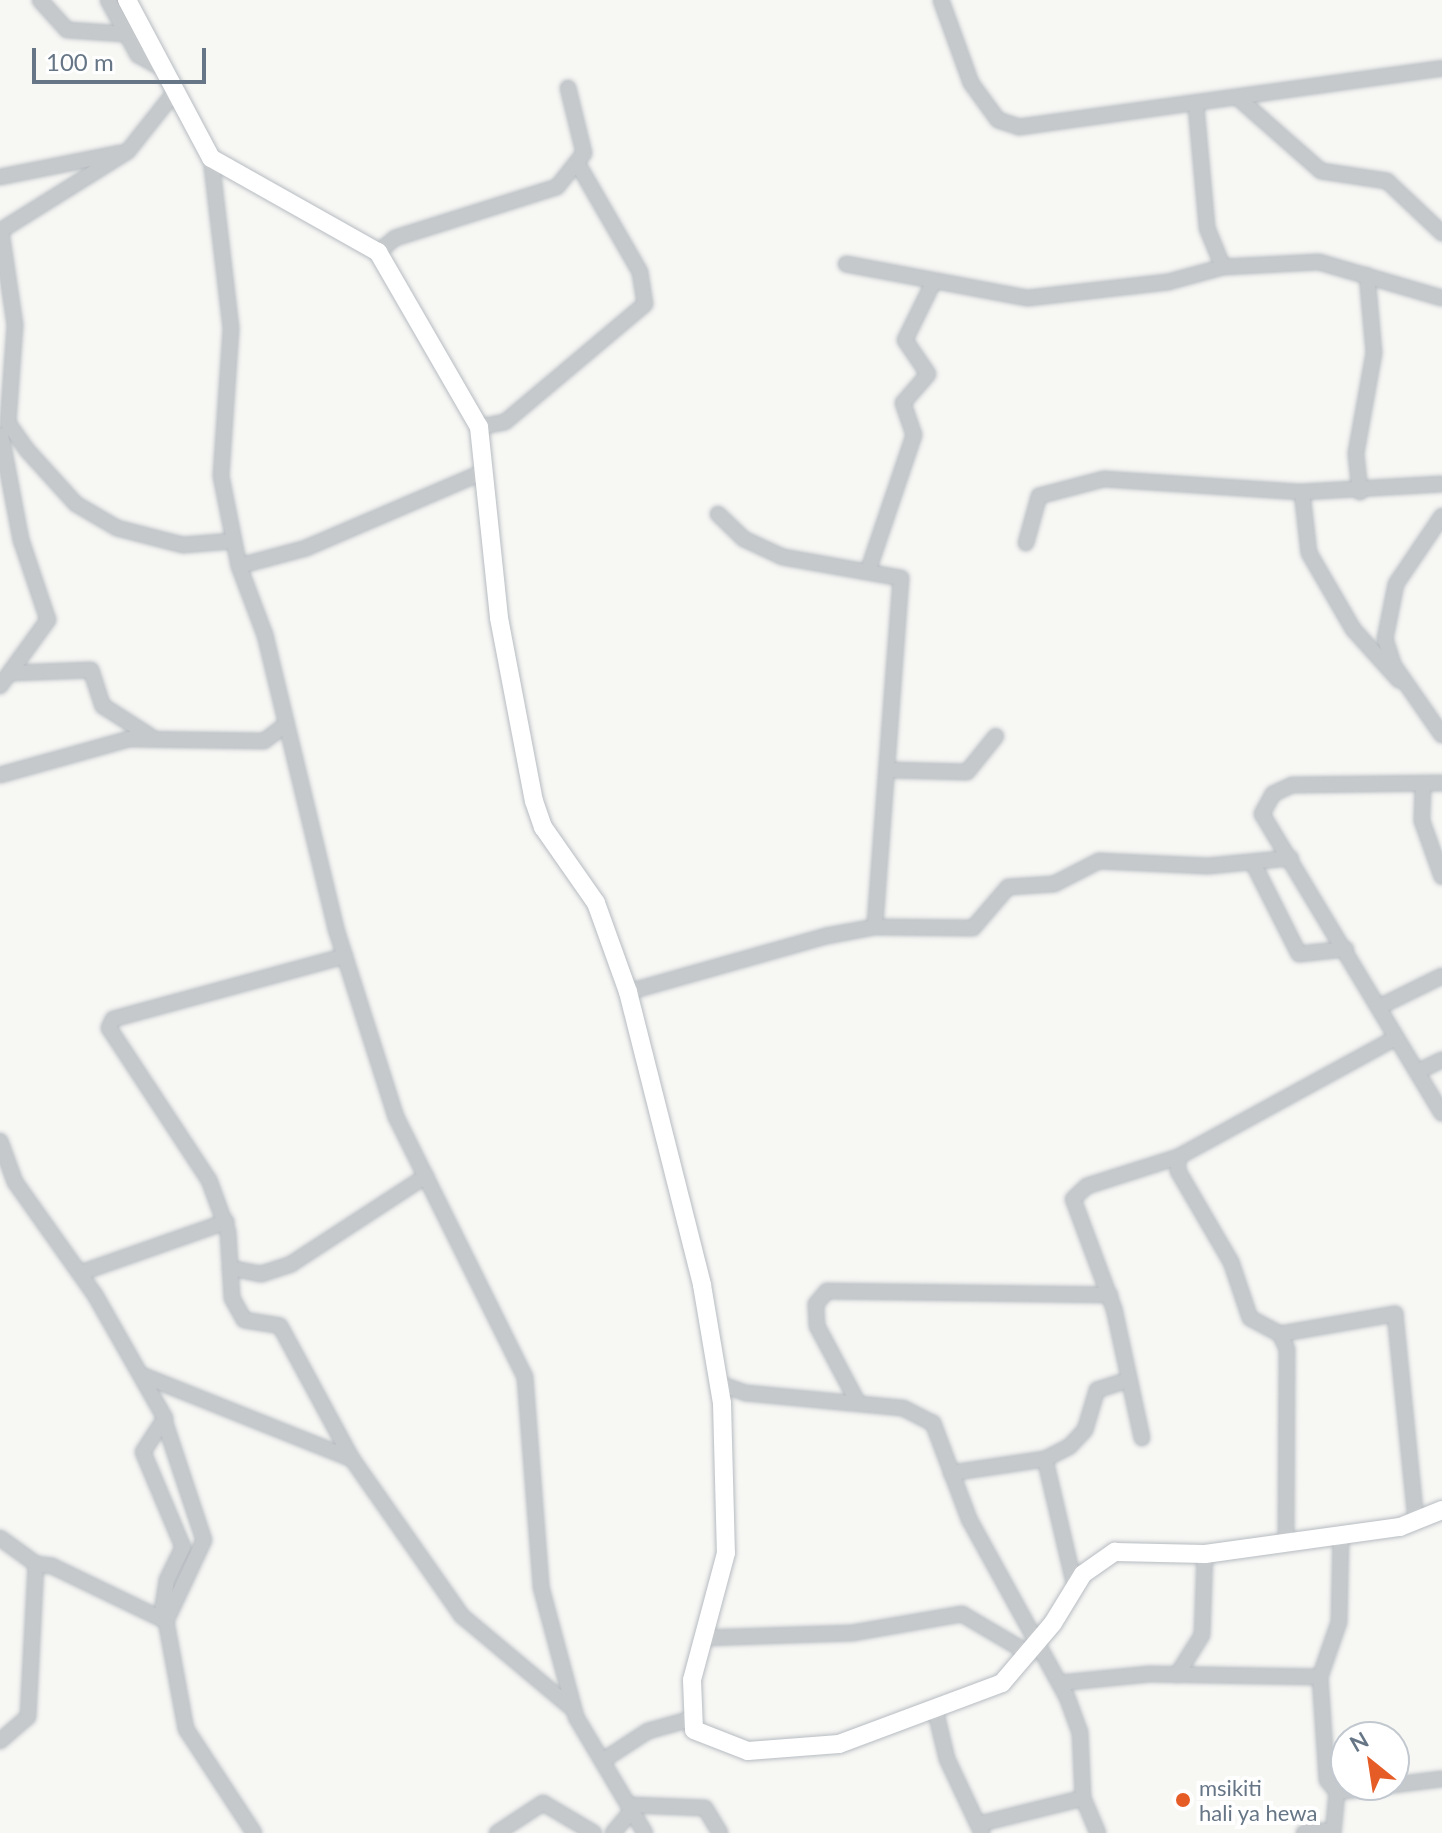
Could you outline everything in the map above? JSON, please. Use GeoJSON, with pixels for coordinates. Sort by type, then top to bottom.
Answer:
{"type":"FeatureCollection","features":[{"type":"Feature","properties":{"kind":"street"},"geometry":{"type":"LineString","coordinates":[[40,0],[67,30],[126,34]]}},
{"type":"Feature","properties":{"kind":"street"},"geometry":{"type":"LineString","coordinates":[[108,0],[138,55],[161,68]]}},
{"type":"Feature","properties":{"kind":"street"},"geometry":{"type":"LineString","coordinates":[[127,0],[211,158],[229,275],[221,476],[233,541],[265,635],[345,956],[396,1117],[525,1377],[541,1587],[573,1709]]}},
{"type":"Feature","properties":{"kind":"street"},"geometry":{"type":"LineString","coordinates":[[941,0],[971,83],[998,120],[1026,127],[1114,110],[1196,106],[1237,97],[1442,68]]}},
{"type":"Feature","properties":{"kind":"street"},"geometry":{"type":"LineString","coordinates":[[378,252],[401,236],[543,194],[578,164],[585,148],[568,88]]}},
{"type":"Feature","properties":{"kind":"street"},"geometry":{"type":"LineString","coordinates":[[0,686],[48,620],[21,540],[5,433],[14,296],[0,231],[128,151],[174,93]]}},
{"type":"Feature","properties":{"kind":"street"},"geometry":{"type":"LineString","coordinates":[[1237,97],[1321,171],[1387,181],[1442,233]]}},
{"type":"Feature","properties":{"kind":"street"},"geometry":{"type":"LineString","coordinates":[[1196,106],[1207,228],[1223,267]]}},
{"type":"Feature","properties":{"kind":"street"},"geometry":{"type":"LineString","coordinates":[[0,177],[128,151]]}},
{"type":"Feature","properties":{"kind":"street"},"geometry":{"type":"LineString","coordinates":[[211,158],[378,252],[479,427],[481,473],[504,654],[539,821],[596,903],[628,992],[702,1285],[718,1383],[729,1513],[722,1577],[703,1638],[688,1720]]}},
{"type":"Feature","properties":{"kind":"street"},"geometry":{"type":"LineString","coordinates":[[479,427],[505,422],[645,304],[640,272],[578,164]]}},
{"type":"Feature","properties":{"kind":"street"},"geometry":{"type":"LineString","coordinates":[[846,264],[1028,298],[1168,282],[1223,267],[1319,262],[1442,298]]}},
{"type":"Feature","properties":{"kind":"street"},"geometry":{"type":"LineString","coordinates":[[1360,492],[1356,453],[1374,353],[1367,275]]}},
{"type":"Feature","properties":{"kind":"street"},"geometry":{"type":"LineString","coordinates":[[868,571],[915,431],[904,400],[928,372],[905,340],[934,281]]}},
{"type":"Feature","properties":{"kind":"street"},"geometry":{"type":"LineString","coordinates":[[5,433],[95,518],[157,542],[233,541]]}},
{"type":"Feature","properties":{"kind":"street"},"geometry":{"type":"LineString","coordinates":[[239,566],[306,548],[481,473]]}},
{"type":"Feature","properties":{"kind":"street"},"geometry":{"type":"LineString","coordinates":[[1026,543],[1039,496],[1104,479],[1302,492],[1360,492],[1442,484]]}},
{"type":"Feature","properties":{"kind":"street"},"geometry":{"type":"LineString","coordinates":[[1302,492],[1309,553],[1353,629],[1406,685],[1442,735]]}},
{"type":"Feature","properties":{"kind":"street"},"geometry":{"type":"LineString","coordinates":[[718,514],[736,534],[783,557],[868,571],[901,580],[890,770],[875,927]]}},
{"type":"Feature","properties":{"kind":"street"},"geometry":{"type":"LineString","coordinates":[[1406,685],[1386,647],[1389,605],[1406,563],[1442,516]]}},
{"type":"Feature","properties":{"kind":"street"},"geometry":{"type":"LineString","coordinates":[[12,673],[91,670],[103,706],[151,736]]}},
{"type":"Feature","properties":{"kind":"street"},"geometry":{"type":"LineString","coordinates":[[0,775],[151,736],[257,742],[285,725]]}},
{"type":"Feature","properties":{"kind":"street"},"geometry":{"type":"LineString","coordinates":[[890,770],[967,772],[996,736]]}},
{"type":"Feature","properties":{"kind":"street"},"geometry":{"type":"LineString","coordinates":[[1442,783],[1423,787],[1320,782],[1280,790],[1262,814],[1442,1113]]}},
{"type":"Feature","properties":{"kind":"street"},"geometry":{"type":"LineString","coordinates":[[1423,787],[1422,821],[1442,877]]}},
{"type":"Feature","properties":{"kind":"street"},"geometry":{"type":"LineString","coordinates":[[628,992],[875,927],[973,928],[1008,887],[1054,884],[1099,861],[1253,863],[1291,858]]}},
{"type":"Feature","properties":{"kind":"street"},"geometry":{"type":"LineString","coordinates":[[1253,863],[1299,954],[1346,949]]}},
{"type":"Feature","properties":{"kind":"street"},"geometry":{"type":"LineString","coordinates":[[345,956],[109,1022],[148,1093],[194,1150],[226,1222],[238,1309],[248,1324],[280,1326],[352,1459],[462,1616],[573,1709],[605,1759],[645,1833]]}},
{"type":"Feature","properties":{"kind":"street"},"geometry":{"type":"LineString","coordinates":[[1379,1007],[1442,976]]}},
{"type":"Feature","properties":{"kind":"street"},"geometry":{"type":"LineString","coordinates":[[1142,1438],[1110,1295],[1074,1195],[1178,1157],[1395,1038]]}},
{"type":"Feature","properties":{"kind":"street"},"geometry":{"type":"LineString","coordinates":[[1417,1072],[1442,1060]]}},
{"type":"Feature","properties":{"kind":"street"},"geometry":{"type":"LineString","coordinates":[[0,1141],[15,1182],[80,1273],[142,1375],[165,1423],[204,1540],[163,1619]]}},
{"type":"Feature","properties":{"kind":"street"},"geometry":{"type":"LineString","coordinates":[[1178,1157],[1178,1171],[1231,1262],[1250,1318],[1280,1334],[1395,1314],[1416,1522]]}},
{"type":"Feature","properties":{"kind":"street"},"geometry":{"type":"LineString","coordinates":[[230,1268],[261,1274],[291,1264],[426,1176]]}},
{"type":"Feature","properties":{"kind":"street"},"geometry":{"type":"LineString","coordinates":[[80,1273],[226,1222]]}},
{"type":"Feature","properties":{"kind":"street"},"geometry":{"type":"LineString","coordinates":[[858,1403],[817,1326],[816,1304],[827,1291],[1110,1295]]}},
{"type":"Feature","properties":{"kind":"street"},"geometry":{"type":"LineString","coordinates":[[1280,1334],[1289,1384],[1286,1540]]}},
{"type":"Feature","properties":{"kind":"street"},"geometry":{"type":"LineString","coordinates":[[142,1375],[352,1459]]}},
{"type":"Feature","properties":{"kind":"street"},"geometry":{"type":"LineString","coordinates":[[951,1473],[1045,1459],[1080,1438],[1097,1390],[1128,1380]]}},
{"type":"Feature","properties":{"kind":"street"},"geometry":{"type":"LineString","coordinates":[[718,1383],[925,1415],[1032,1651],[1060,1683],[1080,1732],[1083,1798],[1098,1833]]}},
{"type":"Feature","properties":{"kind":"street"},"geometry":{"type":"LineString","coordinates":[[165,1423],[143,1452],[183,1547],[164,1589],[163,1619],[186,1729],[254,1833]]}},
{"type":"Feature","properties":{"kind":"street"},"geometry":{"type":"LineString","coordinates":[[1045,1459],[1075,1587]]}},
{"type":"Feature","properties":{"kind":"street"},"geometry":{"type":"LineString","coordinates":[[688,1720],[716,1742],[748,1751],[796,1751],[839,1744],[993,1688],[1032,1651],[1075,1587],[1115,1552],[1205,1554],[1416,1522],[1442,1510]]}},
{"type":"Feature","properties":{"kind":"street"},"geometry":{"type":"LineString","coordinates":[[1330,1782],[1324,1773],[1320,1677],[1339,1622],[1341,1534]]}},
{"type":"Feature","properties":{"kind":"street"},"geometry":{"type":"LineString","coordinates":[[0,1538],[36,1564],[72,1573],[163,1619]]}},
{"type":"Feature","properties":{"kind":"street"},"geometry":{"type":"LineString","coordinates":[[1177,1675],[1202,1635],[1205,1554]]}},
{"type":"Feature","properties":{"kind":"street"},"geometry":{"type":"LineString","coordinates":[[0,1741],[26,1723],[29,1710],[36,1564]]}},
{"type":"Feature","properties":{"kind":"street"},"geometry":{"type":"LineString","coordinates":[[703,1638],[852,1633],[962,1614],[1032,1651]]}},
{"type":"Feature","properties":{"kind":"street"},"geometry":{"type":"LineString","coordinates":[[1060,1683],[1177,1675],[1320,1677]]}},
{"type":"Feature","properties":{"kind":"street"},"geometry":{"type":"LineString","coordinates":[[935,1709],[947,1759],[981,1828],[1083,1798]]}},
{"type":"Feature","properties":{"kind":"street"},"geometry":{"type":"LineString","coordinates":[[605,1759],[648,1731],[688,1720]]}},
{"type":"Feature","properties":{"kind":"street"},"geometry":{"type":"LineString","coordinates":[[1410,1783],[1442,1779]]}},
{"type":"Feature","properties":{"kind":"street"},"geometry":{"type":"LineString","coordinates":[[1304,1833],[1333,1832],[1336,1801]]}},
{"type":"Feature","properties":{"kind":"street"},"geometry":{"type":"LineString","coordinates":[[497,1833],[543,1803],[594,1833]]}},
{"type":"Feature","properties":{"kind":"street"},"geometry":{"type":"LineString","coordinates":[[613,1833],[632,1807]]}},
{"type":"Feature","properties":{"kind":"street"},"geometry":{"type":"LineString","coordinates":[[632,1807],[705,1808],[720,1833]]}},
{"type":"Feature","properties":{"kind":"place","name":"msikiti hali ya hewa"},"geometry":{"type":"Point","coordinates":[1183,1800]}}]}
